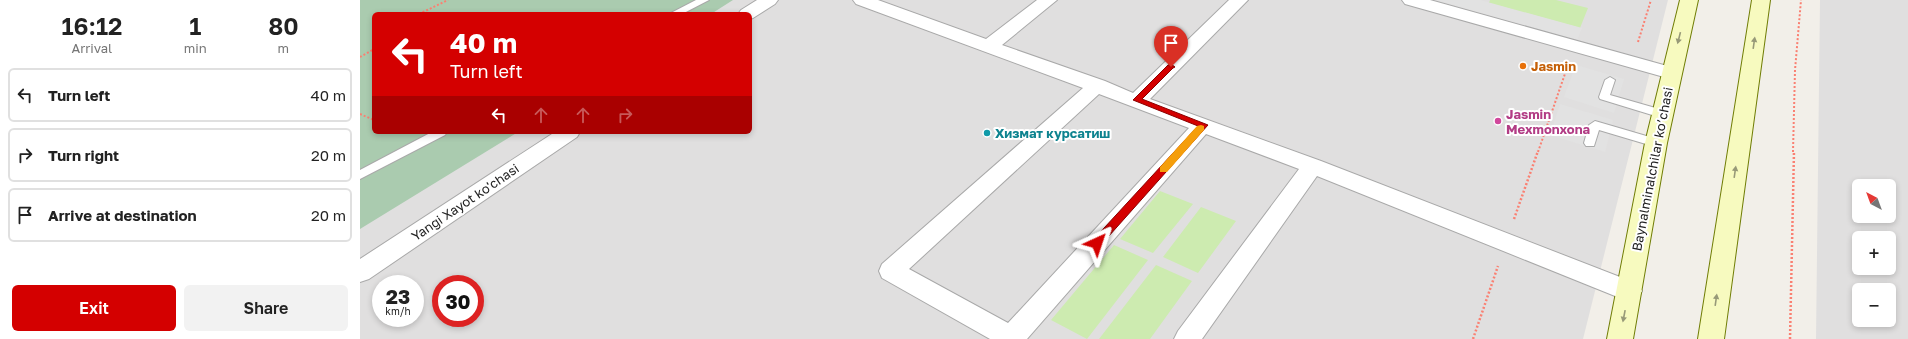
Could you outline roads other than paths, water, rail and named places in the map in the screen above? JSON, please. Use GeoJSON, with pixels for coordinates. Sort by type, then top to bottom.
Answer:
{"type":"FeatureCollection","features":[{"type":"Feature","properties":{"kind":"main road","name":"Baynalminalchilar ko’chasi"},"geometry":{"type":"LineString","coordinates":[[1620,339],[1662,114],[1689,0]]}},
{"type":"Feature","properties":{"kind":"main road"},"geometry":{"type":"LineString","coordinates":[[1711,339],[1761,0]]}},
{"type":"Feature","properties":{"kind":"street"},"geometry":{"type":"LineString","coordinates":[[750,12],[768,0]]}},
{"type":"Feature","properties":{"kind":"street"},"geometry":{"type":"LineString","coordinates":[[862,0],[1098,85],[1313,166],[1629,291]]}},
{"type":"Feature","properties":{"kind":"street"},"geometry":{"type":"LineString","coordinates":[[989,46],[1048,0]]}},
{"type":"Feature","properties":{"kind":"street"},"geometry":{"type":"LineString","coordinates":[[1137,100],[1239,0]]}},
{"type":"Feature","properties":{"kind":"street"},"geometry":{"type":"LineString","coordinates":[[1411,0],[1671,73]]}},
{"type":"Feature","properties":{"kind":"street"},"geometry":{"type":"LineString","coordinates":[[1098,85],[891,271],[1012,338],[1203,125]]}},
{"type":"Feature","properties":{"kind":"street","name":"Yangi Xayot ko'chasi"},"geometry":{"type":"LineString","coordinates":[[360,272],[567,134]]}},
{"type":"Feature","properties":{"kind":"street"},"geometry":{"type":"LineString","coordinates":[[1187,339],[1313,166]]}},
{"type":"Feature","properties":{"kind":"lane"},"geometry":{"type":"LineString","coordinates":[[678,12],[704,0]]}},
{"type":"Feature","properties":{"kind":"lane"},"geometry":{"type":"LineString","coordinates":[[1610,80],[1604,97],[1662,114]]}},
{"type":"Feature","properties":{"kind":"lane"},"geometry":{"type":"LineString","coordinates":[[1590,142],[1595,125],[1656,144]]}},
{"type":"Feature","properties":{"kind":"lane"},"geometry":{"type":"LineString","coordinates":[[360,175],[437,134]]}},
{"type":"Feature","properties":{"kind":"place","name":"Jasmin"},"geometry":{"type":"Point","coordinates":[1523,66]}},
{"type":"Feature","properties":{"kind":"place","name":"Jasmin Mexmonxona"},"geometry":{"type":"Point","coordinates":[1498,121]}},
{"type":"Feature","properties":{"kind":"place","name":"Хизмат курсатиш"},"geometry":{"type":"Point","coordinates":[987,133]}}]}
